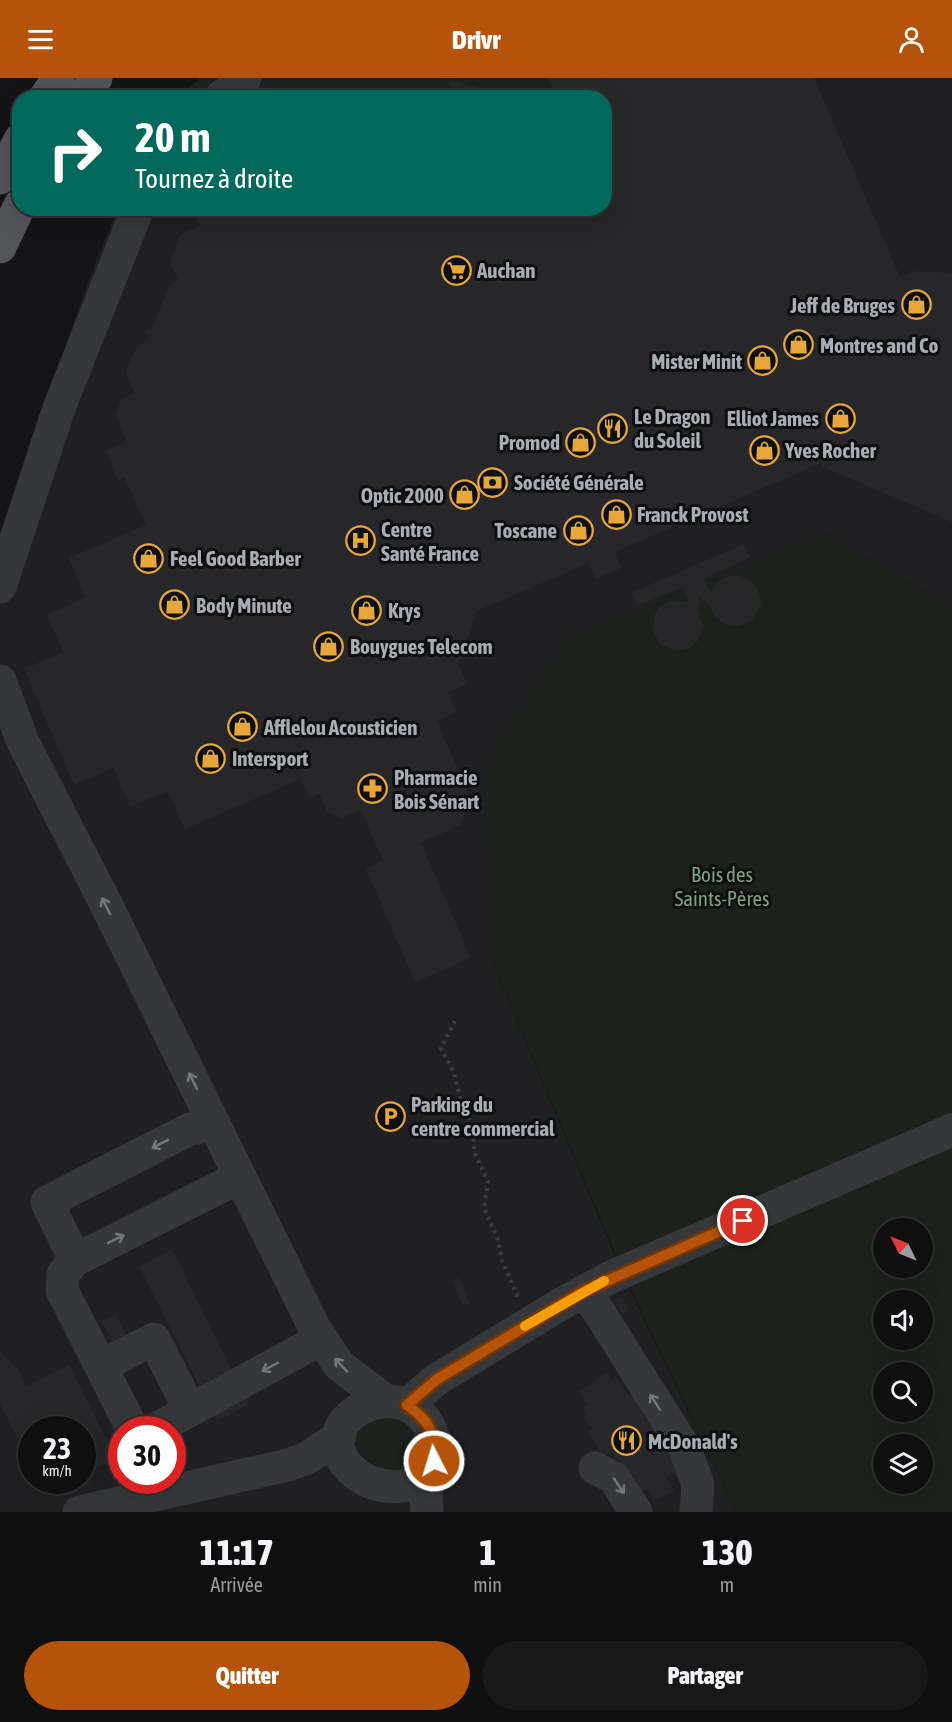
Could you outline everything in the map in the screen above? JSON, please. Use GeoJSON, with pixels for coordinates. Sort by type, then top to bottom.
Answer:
{"type":"FeatureCollection","features":[{"type":"Feature","properties":{"kind":"main road"},"geometry":{"type":"LineString","coordinates":[[0,178],[12,155]]}},
{"type":"Feature","properties":{"kind":"main road"},"geometry":{"type":"LineString","coordinates":[[0,247],[15,216]]}},
{"type":"Feature","properties":{"kind":"street"},"geometry":{"type":"LineString","coordinates":[[230,90],[245,78]]}},
{"type":"Feature","properties":{"kind":"street"},"geometry":{"type":"LineString","coordinates":[[0,587],[58,408],[135,216]]}},
{"type":"Feature","properties":{"kind":"street"},"geometry":{"type":"LineString","coordinates":[[0,681],[12,740],[215,1125],[321,1339],[339,1365],[396,1403],[420,1415],[430,1428],[435,1444],[434,1461],[428,1477],[427,1512]]}},
{"type":"Feature","properties":{"kind":"street"},"geometry":{"type":"LineString","coordinates":[[75,1260],[47,1202],[190,1129],[215,1125]]}},
{"type":"Feature","properties":{"kind":"street"},"geometry":{"type":"LineString","coordinates":[[428,1477],[419,1487],[396,1498],[389,1505],[357,1489],[347,1480],[340,1466],[338,1451],[340,1436],[346,1422],[357,1411],[371,1404],[396,1403],[584,1291],[952,1130]]}},
{"type":"Feature","properties":{"kind":"street"},"geometry":{"type":"LineString","coordinates":[[126,1416],[62,1290],[63,1274],[75,1260],[240,1178]]}},
{"type":"Feature","properties":{"kind":"street"},"geometry":{"type":"LineString","coordinates":[[584,1291],[684,1447],[694,1503]]}},
{"type":"Feature","properties":{"kind":"street"},"geometry":{"type":"LineString","coordinates":[[101,1366],[154,1339],[190,1410]]}},
{"type":"Feature","properties":{"kind":"street"},"geometry":{"type":"LineString","coordinates":[[179,1416],[321,1339]]}},
{"type":"Feature","properties":{"kind":"street"},"geometry":{"type":"LineString","coordinates":[[79,1512],[163,1495],[288,1465],[307,1458],[340,1436]]}},
{"type":"Feature","properties":{"kind":"street"},"geometry":{"type":"LineString","coordinates":[[595,1468],[614,1478],[636,1512]]}},
{"type":"Feature","properties":{"kind":"street"},"geometry":{"type":"LineString","coordinates":[[163,1495],[327,1475],[347,1480]]}},
{"type":"Feature","properties":{"kind":"path"},"geometry":{"type":"LineString","coordinates":[[455,1021],[441,1048],[454,1073],[460,1098],[473,1128],[474,1151],[488,1182],[484,1208],[497,1238],[502,1260],[519,1299]]}},
{"type":"Feature","properties":{"kind":"shaded area"},"geometry":{"type":"Polygon","coordinates":[[[200,78],[952,78],[952,607],[825,533],[492,961],[623,1275],[736,1512],[0,1512],[0,538],[86,287],[114,216],[612,216],[612,90],[187,90],[200,78]]]}},
{"type":"Feature","properties":{"kind":"green space","name":"Bois des Saints-Pères"},"geometry":{"type":"Polygon","coordinates":[[[825,533],[952,607],[952,1512],[736,1512],[624,1275],[492,961],[490,762],[569,638],[825,533]]]}},
{"type":"Feature","properties":{"kind":"green space"},"geometry":{"type":"Polygon","coordinates":[[[391,1417],[405,1425],[414,1436],[415,1458],[412,1466],[377,1482],[352,1442],[362,1425],[391,1417]]]}},
{"type":"Feature","properties":{"kind":"building"},"geometry":{"type":"Polygon","coordinates":[[[548,78],[814,78],[900,277],[916,271],[952,273],[952,522],[823,467],[821,463],[615,552],[621,568],[596,579],[589,563],[477,611],[459,665],[467,684],[448,693],[456,712],[437,721],[470,798],[460,825],[421,843],[471,958],[415,982],[366,869],[383,861],[361,810],[343,818],[327,812],[319,794],[309,798],[301,779],[185,829],[168,791],[130,807],[113,768],[74,785],[24,669],[63,652],[47,614],[85,598],[69,558],[146,525],[124,477],[118,480],[106,450],[127,442],[116,415],[121,399],[135,393],[126,372],[137,346],[149,339],[145,330],[153,327],[169,285],[178,281],[170,262],[181,234],[200,226],[196,216],[612,216],[612,90],[553,90],[548,78]]]}},
{"type":"Feature","properties":{"kind":"building"},"geometry":{"type":"Polygon","coordinates":[[[447,79],[487,90],[451,90],[447,79]]]}},
{"type":"Feature","properties":{"kind":"building"},"geometry":{"type":"Polygon","coordinates":[[[744,544],[750,558],[704,578],[709,590],[712,591],[716,584],[726,577],[737,575],[748,579],[756,586],[760,596],[761,605],[755,616],[749,622],[739,626],[725,624],[715,617],[710,605],[702,600],[699,594],[698,610],[703,626],[697,642],[690,648],[676,651],[661,645],[653,632],[654,616],[660,607],[670,601],[688,602],[683,587],[637,606],[631,593],[744,544]]]}},
{"type":"Feature","properties":{"kind":"building"},"geometry":{"type":"Polygon","coordinates":[[[172,1249],[249,1404],[217,1421],[139,1266],[172,1249]]]}},
{"type":"Feature","properties":{"kind":"building"},"geometry":{"type":"Polygon","coordinates":[[[459,1278],[470,1303],[463,1306],[452,1281],[459,1278]]]}},
{"type":"Feature","properties":{"kind":"building"},"geometry":{"type":"Polygon","coordinates":[[[621,1297],[629,1310],[623,1314],[615,1301],[621,1297]]]}},
{"type":"Feature","properties":{"kind":"building"},"geometry":{"type":"Polygon","coordinates":[[[116,1314],[129,1341],[115,1348],[102,1321],[116,1314]]]}},
{"type":"Feature","properties":{"kind":"building"},"geometry":{"type":"Polygon","coordinates":[[[0,1351],[17,1368],[26,1386],[69,1364],[95,1416],[18,1416],[18,1439],[0,1404],[0,1351]]]}},
{"type":"Feature","properties":{"kind":"building","name":"McDonald's"},"geometry":{"type":"Polygon","coordinates":[[[607,1373],[612,1381],[616,1377],[628,1396],[634,1392],[638,1404],[648,1421],[651,1419],[658,1430],[655,1431],[679,1470],[666,1478],[674,1490],[656,1501],[648,1489],[639,1494],[612,1451],[603,1457],[588,1432],[592,1429],[584,1416],[587,1414],[583,1407],[587,1404],[579,1392],[607,1373]]]}},
{"type":"Feature","properties":{"kind":"building"},"geometry":{"type":"Polygon","coordinates":[[[96,1418],[108,1442],[108,1462],[96,1469],[96,1418]]]}},
{"type":"Feature","properties":{"kind":"slow traffic"},"geometry":{"type":"LineString","coordinates":[[525,1326],[604,1281]]}},
{"type":"Feature","properties":{"kind":"place","name":"Auchan"},"geometry":{"type":"Point","coordinates":[456,270]}},
{"type":"Feature","properties":{"kind":"place","name":"Jeff de Bruges"},"geometry":{"type":"Point","coordinates":[916,305]}},
{"type":"Feature","properties":{"kind":"place","name":"Montres and Co"},"geometry":{"type":"Point","coordinates":[799,345]}},
{"type":"Feature","properties":{"kind":"place","name":"Mister Minit"},"geometry":{"type":"Point","coordinates":[763,361]}},
{"type":"Feature","properties":{"kind":"place","name":"Elliot James"},"geometry":{"type":"Point","coordinates":[840,418]}},
{"type":"Feature","properties":{"kind":"place","name":"Le Dragon du Soleil"},"geometry":{"type":"Point","coordinates":[613,428]}},
{"type":"Feature","properties":{"kind":"place","name":"Promod"},"geometry":{"type":"Point","coordinates":[581,442]}},
{"type":"Feature","properties":{"kind":"place","name":"Yves Rocher"},"geometry":{"type":"Point","coordinates":[764,450]}},
{"type":"Feature","properties":{"kind":"place","name":"Société Générale"},"geometry":{"type":"Point","coordinates":[493,482]}},
{"type":"Feature","properties":{"kind":"place","name":"Optic 2000"},"geometry":{"type":"Point","coordinates":[465,495]}},
{"type":"Feature","properties":{"kind":"place","name":"Franck Provost"},"geometry":{"type":"Point","coordinates":[616,514]}},
{"type":"Feature","properties":{"kind":"place","name":"Toscane"},"geometry":{"type":"Point","coordinates":[578,530]}},
{"type":"Feature","properties":{"kind":"place","name":"Centre Santé France"},"geometry":{"type":"Point","coordinates":[360,541]}},
{"type":"Feature","properties":{"kind":"place","name":"Feel Good Barber"},"geometry":{"type":"Point","coordinates":[149,558]}},
{"type":"Feature","properties":{"kind":"place","name":"Body Minute"},"geometry":{"type":"Point","coordinates":[175,605]}},
{"type":"Feature","properties":{"kind":"place","name":"Krys"},"geometry":{"type":"Point","coordinates":[367,610]}},
{"type":"Feature","properties":{"kind":"place","name":"Bouygues Telecom"},"geometry":{"type":"Point","coordinates":[329,646]}},
{"type":"Feature","properties":{"kind":"place","name":"Afflelou Acousticien"},"geometry":{"type":"Point","coordinates":[243,727]}},
{"type":"Feature","properties":{"kind":"place","name":"Intersport"},"geometry":{"type":"Point","coordinates":[211,758]}},
{"type":"Feature","properties":{"kind":"place","name":"Pharmacie Bois Sénart"},"geometry":{"type":"Point","coordinates":[373,789]}},
{"type":"Feature","properties":{"kind":"place","name":"Parking du centre commercial"},"geometry":{"type":"Point","coordinates":[390,1116]}},
{"type":"Feature","properties":{"kind":"place","name":"McDonald's"},"geometry":{"type":"Point","coordinates":[627,1441]}},
{"type":"Feature","properties":{"kind":"route"},"geometry":{"type":"LineString","coordinates":[[434,1461],[435,1444],[430,1428],[420,1415],[407,1405],[416,1395],[436,1380],[584,1291],[611,1277],[743,1221]]}}]}
